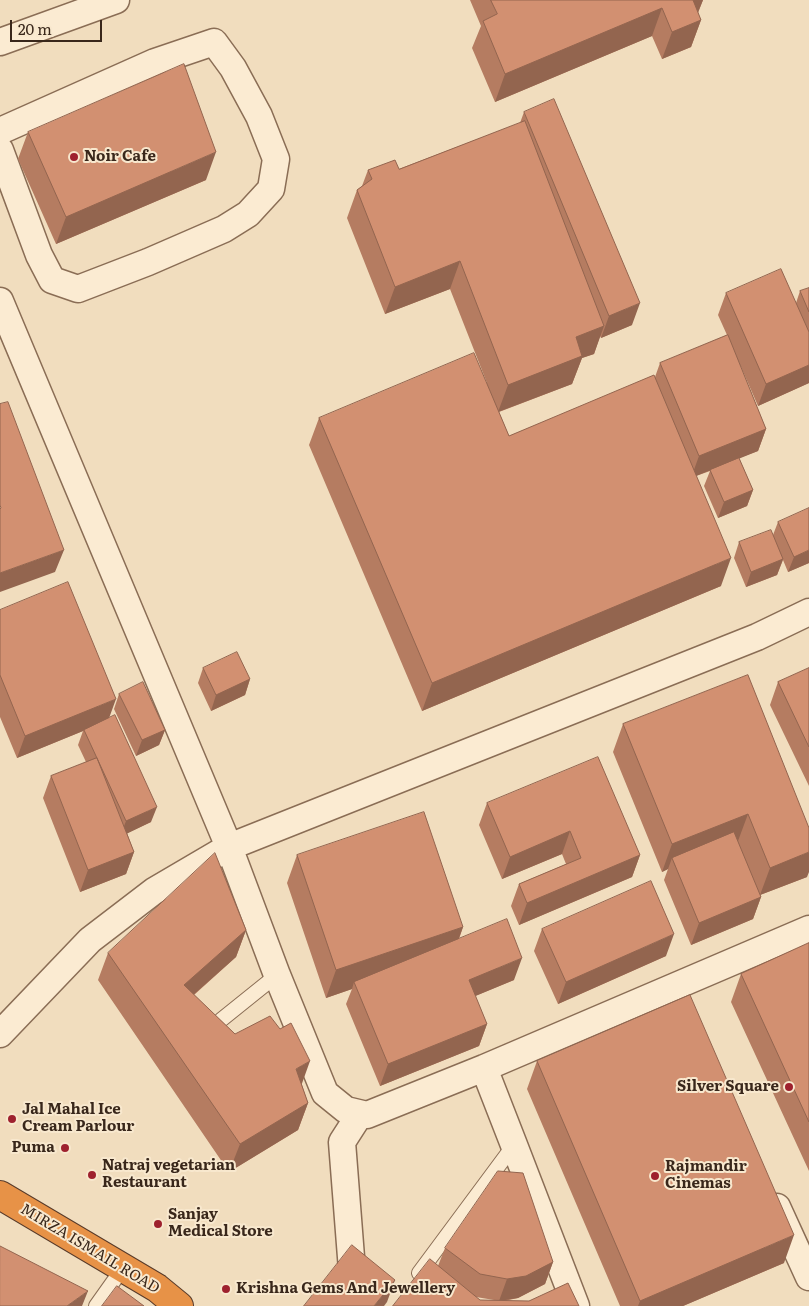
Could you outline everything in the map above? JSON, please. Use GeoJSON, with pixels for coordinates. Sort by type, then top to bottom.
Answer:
{"type":"FeatureCollection","features":[{"type":"Feature","properties":{"kind":"highway","name":"MIRZA ISMAIL ROAD"},"geometry":{"type":"LineString","coordinates":[[0,1195],[157,1288],[179,1306]]}},
{"type":"Feature","properties":{"kind":"street"},"geometry":{"type":"LineString","coordinates":[[0,42],[116,0]]}},
{"type":"Feature","properties":{"kind":"street"},"geometry":{"type":"LineString","coordinates":[[0,131],[155,62],[214,42],[233,68],[259,116],[276,159],[271,189],[248,214],[216,232],[148,262],[78,289],[52,280],[40,255],[0,150]]}},
{"type":"Feature","properties":{"kind":"street"},"geometry":{"type":"LineString","coordinates":[[0,301],[229,847],[277,975],[325,1093],[346,1110],[367,1115],[484,1068],[675,996],[809,929]]}},
{"type":"Feature","properties":{"kind":"street"},"geometry":{"type":"LineString","coordinates":[[0,1034],[90,940],[154,891],[229,847],[748,640],[809,612]]}},
{"type":"Feature","properties":{"kind":"street"},"geometry":{"type":"LineString","coordinates":[[484,1068],[576,1306]]}},
{"type":"Feature","properties":{"kind":"street"},"geometry":{"type":"LineString","coordinates":[[352,1270],[342,1142],[360,1114]]}},
{"type":"Feature","properties":{"kind":"street"},"geometry":{"type":"LineString","coordinates":[[766,1184],[809,1277]]}},
{"type":"Feature","properties":{"kind":"lane"},"geometry":{"type":"LineString","coordinates":[[221,1020],[277,975]]}},
{"type":"Feature","properties":{"kind":"lane"},"geometry":{"type":"LineString","coordinates":[[412,1283],[514,1145]]}},
{"type":"Feature","properties":{"kind":"lane"},"geometry":{"type":"LineString","coordinates":[[96,1306],[123,1268]]}},
{"type":"Feature","properties":{"kind":"building"},"geometry":{"type":"Polygon","coordinates":[[[491,0],[693,0],[701,20],[672,32],[662,8],[505,74],[483,21],[497,14],[491,0]]]}},
{"type":"Feature","properties":{"kind":"building"},"geometry":{"type":"Polygon","coordinates":[[[184,64],[216,152],[66,217],[28,132],[184,64]]]}},
{"type":"Feature","properties":{"kind":"building"},"geometry":{"type":"Polygon","coordinates":[[[554,99],[640,303],[609,316],[524,112],[554,99]]]}},
{"type":"Feature","properties":{"kind":"building"},"geometry":{"type":"Polygon","coordinates":[[[525,121],[604,326],[576,337],[582,356],[508,385],[460,261],[395,287],[357,190],[372,179],[368,170],[395,160],[399,169],[525,121]]]}},
{"type":"Feature","properties":{"kind":"building"},"geometry":{"type":"Polygon","coordinates":[[[781,269],[809,332],[809,365],[766,384],[726,293],[781,269]]]}},
{"type":"Feature","properties":{"kind":"building"},"geometry":{"type":"Polygon","coordinates":[[[809,288],[809,312],[800,291],[809,288]]]}},
{"type":"Feature","properties":{"kind":"building"},"geometry":{"type":"Polygon","coordinates":[[[728,335],[766,429],[699,456],[660,363],[728,335]]]}},
{"type":"Feature","properties":{"kind":"building"},"geometry":{"type":"Polygon","coordinates":[[[474,353],[509,436],[654,375],[731,558],[432,683],[319,418],[474,353]]]}},
{"type":"Feature","properties":{"kind":"building"},"geometry":{"type":"Polygon","coordinates":[[[8,402],[64,550],[0,573],[0,404],[8,402]]]}},
{"type":"Feature","properties":{"kind":"building"},"geometry":{"type":"Polygon","coordinates":[[[739,458],[753,490],[724,502],[710,470],[739,458]]]}},
{"type":"Feature","properties":{"kind":"building"},"geometry":{"type":"Polygon","coordinates":[[[809,508],[809,550],[794,557],[778,522],[809,508]]]}},
{"type":"Feature","properties":{"kind":"building"},"geometry":{"type":"Polygon","coordinates":[[[771,530],[783,559],[751,572],[739,542],[771,530]]]}},
{"type":"Feature","properties":{"kind":"building"},"geometry":{"type":"Polygon","coordinates":[[[68,582],[116,699],[25,736],[0,675],[0,610],[68,582]]]}},
{"type":"Feature","properties":{"kind":"building"},"geometry":{"type":"Polygon","coordinates":[[[237,652],[250,679],[216,695],[203,668],[237,652]]]}},
{"type":"Feature","properties":{"kind":"building"},"geometry":{"type":"Polygon","coordinates":[[[809,668],[809,747],[778,682],[809,668]]]}},
{"type":"Feature","properties":{"kind":"building"},"geometry":{"type":"Polygon","coordinates":[[[748,675],[809,828],[809,852],[770,868],[748,814],[672,844],[623,724],[748,675]]]}},
{"type":"Feature","properties":{"kind":"building"},"geometry":{"type":"Polygon","coordinates":[[[143,682],[165,730],[142,740],[119,694],[143,682]]]}},
{"type":"Feature","properties":{"kind":"building"},"geometry":{"type":"Polygon","coordinates":[[[115,715],[157,807],[126,821],[84,730],[115,715]]]}},
{"type":"Feature","properties":{"kind":"building"},"geometry":{"type":"Polygon","coordinates":[[[598,757],[640,855],[527,903],[519,884],[581,858],[570,831],[510,857],[487,803],[598,757]]]}},
{"type":"Feature","properties":{"kind":"building"},"geometry":{"type":"Polygon","coordinates":[[[97,758],[134,852],[88,870],[51,776],[97,758]]]}},
{"type":"Feature","properties":{"kind":"building"},"geometry":{"type":"Polygon","coordinates":[[[424,812],[463,927],[336,970],[297,855],[424,812]]]}},
{"type":"Feature","properties":{"kind":"building"},"geometry":{"type":"Polygon","coordinates":[[[734,832],[761,897],[699,923],[672,858],[734,832]]]}},
{"type":"Feature","properties":{"kind":"building"},"geometry":{"type":"Polygon","coordinates":[[[215,853],[246,930],[184,985],[235,1034],[270,1016],[280,1029],[291,1023],[310,1061],[296,1069],[308,1103],[240,1144],[108,953],[215,853]]]}},
{"type":"Feature","properties":{"kind":"building"},"geometry":{"type":"Polygon","coordinates":[[[651,881],[674,934],[566,982],[542,929],[651,881]]]}},
{"type":"Feature","properties":{"kind":"building"},"geometry":{"type":"Polygon","coordinates":[[[507,919],[522,958],[469,980],[487,1024],[388,1064],[354,982],[507,919]]]}},
{"type":"Feature","properties":{"kind":"building"},"geometry":{"type":"Polygon","coordinates":[[[809,943],[809,1122],[741,974],[809,943]]]}},
{"type":"Feature","properties":{"kind":"building","name":"Rajmandir Cinemas"},"geometry":{"type":"Polygon","coordinates":[[[690,995],[794,1235],[640,1301],[537,1061],[690,995]]]}},
{"type":"Feature","properties":{"kind":"building"},"geometry":{"type":"Polygon","coordinates":[[[498,1171],[523,1173],[553,1262],[526,1276],[507,1279],[480,1274],[445,1248],[498,1171]]]}},
{"type":"Feature","properties":{"kind":"building"},"geometry":{"type":"Polygon","coordinates":[[[352,1245],[395,1280],[374,1306],[304,1306],[352,1245]]]}},
{"type":"Feature","properties":{"kind":"building"},"geometry":{"type":"Polygon","coordinates":[[[0,1246],[88,1291],[67,1306],[0,1306],[0,1246]]]}},
{"type":"Feature","properties":{"kind":"building"},"geometry":{"type":"Polygon","coordinates":[[[430,1259],[480,1300],[529,1301],[568,1283],[579,1306],[393,1306],[430,1259]]]}},
{"type":"Feature","properties":{"kind":"building"},"geometry":{"type":"Polygon","coordinates":[[[117,1286],[144,1306],[102,1306],[117,1286]]]}},
{"type":"Feature","properties":{"kind":"place","name":"Noir Cafe"},"geometry":{"type":"Point","coordinates":[74,157]}},
{"type":"Feature","properties":{"kind":"place","name":"Silver Square"},"geometry":{"type":"Point","coordinates":[789,1087]}},
{"type":"Feature","properties":{"kind":"place","name":"Jal Mahal Ice Cream Parlour"},"geometry":{"type":"Point","coordinates":[12,1119]}},
{"type":"Feature","properties":{"kind":"place","name":"Puma"},"geometry":{"type":"Point","coordinates":[65,1148]}},
{"type":"Feature","properties":{"kind":"place","name":"Natraj vegetarian Restaurant"},"geometry":{"type":"Point","coordinates":[92,1175]}},
{"type":"Feature","properties":{"kind":"place","name":"Rajmandir Cinemas"},"geometry":{"type":"Point","coordinates":[655,1176]}},
{"type":"Feature","properties":{"kind":"place","name":"Sanjay Medical Store"},"geometry":{"type":"Point","coordinates":[158,1224]}},
{"type":"Feature","properties":{"kind":"place","name":"Krishna Gems And Jewellery"},"geometry":{"type":"Point","coordinates":[226,1289]}}]}
